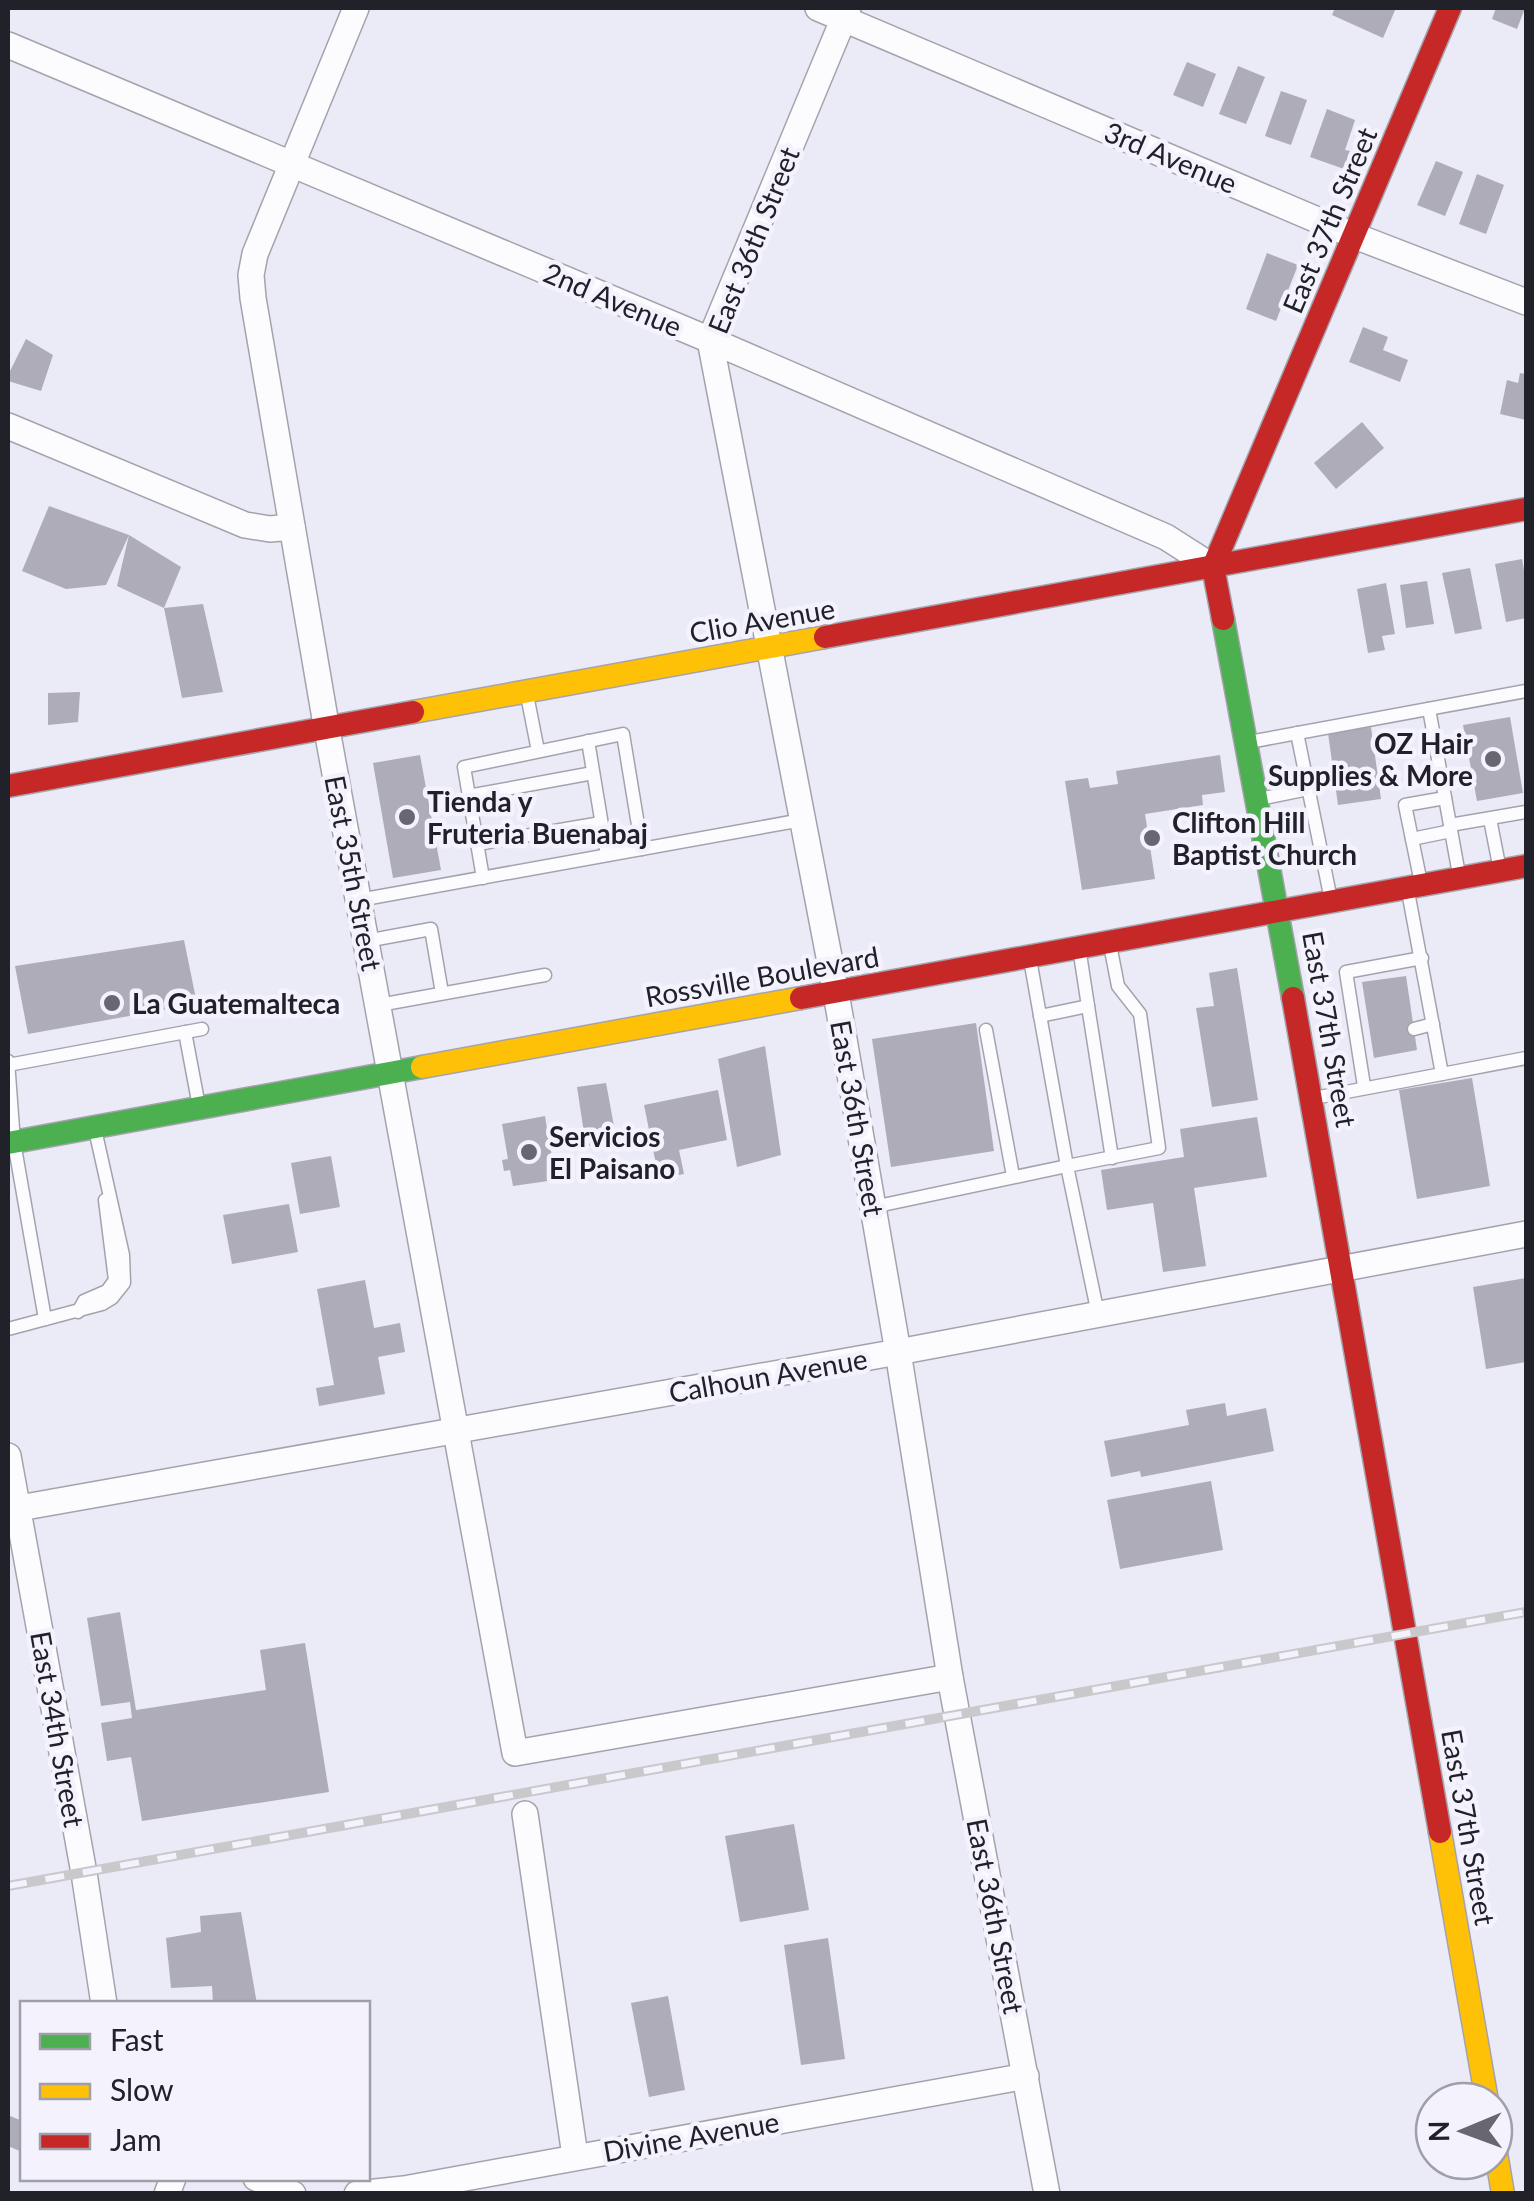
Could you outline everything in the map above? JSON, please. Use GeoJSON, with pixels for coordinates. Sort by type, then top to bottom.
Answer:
{"type":"FeatureCollection","features":[{"type":"Feature","properties":{"kind":"main road","name":"East 37th Street"},"geometry":{"type":"LineString","coordinates":[[1450,8],[1213,567],[1312,1098],[1484,2081]]}},
{"type":"Feature","properties":{"kind":"main road","name":"Clio Avenue"},"geometry":{"type":"LineString","coordinates":[[9,785],[527,694],[1526,509]]}},
{"type":"Feature","properties":{"kind":"main road","name":"Rossville Boulevard"},"geometry":{"type":"LineString","coordinates":[[11,1142],[1526,866]]}},
{"type":"Feature","properties":{"kind":"street","name":"East 35th Street"},"geometry":{"type":"LineString","coordinates":[[356,8],[290,164],[255,254],[251,276],[327,730],[515,1753],[950,1677]]}},
{"type":"Feature","properties":{"kind":"street","name":"3rd Avenue"},"geometry":{"type":"LineString","coordinates":[[818,8],[846,13],[1355,236],[1526,302]]}},
{"type":"Feature","properties":{"kind":"street","name":"East 36th Street"},"geometry":{"type":"LineString","coordinates":[[846,13],[710,340],[836,994],[950,1677],[1047,2194]]}},
{"type":"Feature","properties":{"kind":"street","name":"2nd Avenue"},"geometry":{"type":"LineString","coordinates":[[8,45],[1166,537],[1213,567]]}},
{"type":"Feature","properties":{"kind":"street"},"geometry":{"type":"LineString","coordinates":[[8,426],[245,525],[270,529],[292,526]]}},
{"type":"Feature","properties":{"kind":"street","name":"Calhoun Avenue"},"geometry":{"type":"LineString","coordinates":[[12,1509],[898,1352],[1526,1234]]}},
{"type":"Feature","properties":{"kind":"street","name":"East 34th Street"},"geometry":{"type":"LineString","coordinates":[[8,1456],[12,1509],[84,1873],[104,2001]]}},
{"type":"Feature","properties":{"kind":"street"},"geometry":{"type":"LineString","coordinates":[[525,1814],[575,2156]]}},
{"type":"Feature","properties":{"kind":"street","name":"Divine Avenue"},"geometry":{"type":"LineString","coordinates":[[357,2194],[404,2189],[1026,2076]]}},
{"type":"Feature","properties":{"kind":"street"},"geometry":{"type":"LineString","coordinates":[[263,2181],[294,2194]]}},
{"type":"Feature","properties":{"kind":"lane"},"geometry":{"type":"LineString","coordinates":[[1246,742],[1526,691]]}},
{"type":"Feature","properties":{"kind":"lane"},"geometry":{"type":"LineString","coordinates":[[527,694],[538,751]]}},
{"type":"Feature","properties":{"kind":"lane"},"geometry":{"type":"LineString","coordinates":[[1429,709],[1459,879]]}},
{"type":"Feature","properties":{"kind":"lane"},"geometry":{"type":"LineString","coordinates":[[1297,733],[1331,902]]}},
{"type":"Feature","properties":{"kind":"lane"},"geometry":{"type":"LineString","coordinates":[[483,878],[464,766],[623,734],[642,849]]}},
{"type":"Feature","properties":{"kind":"lane"},"geometry":{"type":"LineString","coordinates":[[588,741],[607,855]]}},
{"type":"Feature","properties":{"kind":"lane"},"geometry":{"type":"LineString","coordinates":[[468,796],[593,773]]}},
{"type":"Feature","properties":{"kind":"lane"},"geometry":{"type":"LineString","coordinates":[[1257,799],[1308,789]]}},
{"type":"Feature","properties":{"kind":"lane"},"geometry":{"type":"LineString","coordinates":[[1442,1074],[1422,958],[1412,838],[1405,805],[1445,798]]}},
{"type":"Feature","properties":{"kind":"lane"},"geometry":{"type":"LineString","coordinates":[[1412,838],[1526,812]]}},
{"type":"Feature","properties":{"kind":"lane"},"geometry":{"type":"LineString","coordinates":[[1490,819],[1500,871]]}},
{"type":"Feature","properties":{"kind":"lane"},"geometry":{"type":"LineString","coordinates":[[359,900],[802,820]]}},
{"type":"Feature","properties":{"kind":"lane"},"geometry":{"type":"LineString","coordinates":[[477,844],[601,823]]}},
{"type":"Feature","properties":{"kind":"lane"},"geometry":{"type":"LineString","coordinates":[[366,941],[431,929],[442,993]]}},
{"type":"Feature","properties":{"kind":"lane"},"geometry":{"type":"LineString","coordinates":[[873,1207],[1159,1148],[1140,1014],[1118,986],[1109,943]]}},
{"type":"Feature","properties":{"kind":"lane"},"geometry":{"type":"LineString","coordinates":[[1080,948],[1112,1158]]}},
{"type":"Feature","properties":{"kind":"lane"},"geometry":{"type":"LineString","coordinates":[[1029,958],[1098,1314]]}},
{"type":"Feature","properties":{"kind":"lane"},"geometry":{"type":"LineString","coordinates":[[1364,1086],[1364,1041],[1346,972],[1422,958]]}},
{"type":"Feature","properties":{"kind":"lane"},"geometry":{"type":"LineString","coordinates":[[378,1005],[545,975]]}},
{"type":"Feature","properties":{"kind":"lane"},"geometry":{"type":"LineString","coordinates":[[1409,997],[1427,993]]}},
{"type":"Feature","properties":{"kind":"lane"},"geometry":{"type":"LineString","coordinates":[[1040,1016],[1088,1006]]}},
{"type":"Feature","properties":{"kind":"lane"},"geometry":{"type":"LineString","coordinates":[[1414,1028],[1433,1024]]}},
{"type":"Feature","properties":{"kind":"lane"},"geometry":{"type":"LineString","coordinates":[[46,1319],[11,1142],[8,1063],[202,1029]]}},
{"type":"Feature","properties":{"kind":"lane"},"geometry":{"type":"LineString","coordinates":[[986,1030],[1013,1176]]}},
{"type":"Feature","properties":{"kind":"lane"},"geometry":{"type":"LineString","coordinates":[[185,1032],[200,1109]]}},
{"type":"Feature","properties":{"kind":"lane"},"geometry":{"type":"LineString","coordinates":[[1312,1098],[1526,1058]]}},
{"type":"Feature","properties":{"kind":"lane"},"geometry":{"type":"LineString","coordinates":[[8,1328],[78,1312],[112,1298],[124,1283],[123,1255],[94,1127]]}},
{"type":"Feature","properties":{"kind":"building"},"geometry":{"type":"Polygon","coordinates":[[[1335,8],[1396,8],[1383,38],[1332,15],[1335,8]]]}},
{"type":"Feature","properties":{"kind":"building"},"geometry":{"type":"Polygon","coordinates":[[[1496,8],[1525,8],[1517,29],[1492,19],[1496,8]]]}},
{"type":"Feature","properties":{"kind":"building"},"geometry":{"type":"Polygon","coordinates":[[[1187,62],[1216,74],[1203,107],[1173,95],[1187,62]]]}},
{"type":"Feature","properties":{"kind":"building"},"geometry":{"type":"Polygon","coordinates":[[[1238,66],[1265,77],[1246,124],[1219,114],[1238,66]]]}},
{"type":"Feature","properties":{"kind":"building"},"geometry":{"type":"Polygon","coordinates":[[[1281,91],[1307,100],[1291,145],[1265,136],[1281,91]]]}},
{"type":"Feature","properties":{"kind":"building"},"geometry":{"type":"Polygon","coordinates":[[[1327,109],[1355,120],[1345,150],[1350,151],[1344,169],[1310,157],[1327,109]]]}},
{"type":"Feature","properties":{"kind":"building"},"geometry":{"type":"Polygon","coordinates":[[[1436,161],[1463,172],[1445,216],[1417,205],[1436,161]]]}},
{"type":"Feature","properties":{"kind":"building"},"geometry":{"type":"Polygon","coordinates":[[[1477,174],[1504,185],[1486,234],[1459,224],[1477,174]]]}},
{"type":"Feature","properties":{"kind":"building"},"geometry":{"type":"Polygon","coordinates":[[[1267,253],[1298,265],[1276,321],[1246,309],[1267,253]]]}},
{"type":"Feature","properties":{"kind":"building"},"geometry":{"type":"Polygon","coordinates":[[[1363,327],[1388,337],[1383,350],[1408,360],[1400,382],[1349,362],[1363,327]]]}},
{"type":"Feature","properties":{"kind":"building"},"geometry":{"type":"Polygon","coordinates":[[[26,339],[53,355],[41,391],[8,381],[26,339]]]}},
{"type":"Feature","properties":{"kind":"building"},"geometry":{"type":"Polygon","coordinates":[[[1520,373],[1526,374],[1526,420],[1500,414],[1507,380],[1518,383],[1520,373]]]}},
{"type":"Feature","properties":{"kind":"building"},"geometry":{"type":"Polygon","coordinates":[[[1362,422],[1384,448],[1336,489],[1314,463],[1362,422]]]}},
{"type":"Feature","properties":{"kind":"building"},"geometry":{"type":"Polygon","coordinates":[[[49,506],[129,535],[106,585],[66,589],[22,571],[49,506]]]}},
{"type":"Feature","properties":{"kind":"building"},"geometry":{"type":"Polygon","coordinates":[[[129,535],[181,567],[164,608],[117,586],[129,535]]]}},
{"type":"Feature","properties":{"kind":"building"},"geometry":{"type":"Polygon","coordinates":[[[1522,559],[1526,618],[1506,622],[1495,564],[1522,559]]]}},
{"type":"Feature","properties":{"kind":"building"},"geometry":{"type":"Polygon","coordinates":[[[1470,568],[1482,629],[1455,634],[1442,573],[1470,568]]]}},
{"type":"Feature","properties":{"kind":"building"},"geometry":{"type":"Polygon","coordinates":[[[1427,581],[1434,624],[1406,628],[1400,585],[1427,581]]]}},
{"type":"Feature","properties":{"kind":"building"},"geometry":{"type":"Polygon","coordinates":[[[1386,583],[1395,634],[1382,636],[1385,650],[1368,653],[1357,589],[1386,583]]]}},
{"type":"Feature","properties":{"kind":"building"},"geometry":{"type":"Polygon","coordinates":[[[203,604],[223,692],[182,698],[164,608],[203,604]]]}},
{"type":"Feature","properties":{"kind":"building"},"geometry":{"type":"Polygon","coordinates":[[[80,692],[78,722],[48,725],[48,693],[80,692]]]}},
{"type":"Feature","properties":{"kind":"building","name":"OZ Hair Supplies & More"},"geometry":{"type":"Polygon","coordinates":[[[1510,717],[1523,793],[1477,801],[1463,725],[1510,717]]]}},
{"type":"Feature","properties":{"kind":"building"},"geometry":{"type":"Polygon","coordinates":[[[1371,727],[1381,799],[1338,805],[1328,733],[1371,727]]]}},
{"type":"Feature","properties":{"kind":"building","name":"Tienda y Fruteria Buenabaj"},"geometry":{"type":"Polygon","coordinates":[[[420,755],[441,870],[393,878],[373,763],[420,755]]]}},
{"type":"Feature","properties":{"kind":"building"},"geometry":{"type":"Polygon","coordinates":[[[1220,755],[1225,792],[1202,795],[1203,805],[1145,814],[1155,879],[1082,890],[1065,781],[1088,778],[1090,788],[1118,784],[1116,771],[1220,755]]]}},
{"type":"Feature","properties":{"kind":"building"},"geometry":{"type":"Polygon","coordinates":[[[184,940],[197,1004],[28,1034],[15,966],[184,940]]]}},
{"type":"Feature","properties":{"kind":"building"},"geometry":{"type":"Polygon","coordinates":[[[1237,968],[1258,1100],[1212,1107],[1196,1008],[1214,1006],[1209,973],[1237,968]]]}},
{"type":"Feature","properties":{"kind":"building"},"geometry":{"type":"Polygon","coordinates":[[[1406,976],[1417,1050],[1374,1058],[1362,982],[1406,976]]]}},
{"type":"Feature","properties":{"kind":"building"},"geometry":{"type":"Polygon","coordinates":[[[976,1023],[994,1151],[891,1167],[872,1039],[976,1023]]]}},
{"type":"Feature","properties":{"kind":"building"},"geometry":{"type":"Polygon","coordinates":[[[765,1046],[781,1155],[737,1167],[718,1059],[765,1046]]]}},
{"type":"Feature","properties":{"kind":"building"},"geometry":{"type":"Polygon","coordinates":[[[1472,1078],[1490,1186],[1417,1199],[1399,1090],[1472,1078]]]}},
{"type":"Feature","properties":{"kind":"building"},"geometry":{"type":"Polygon","coordinates":[[[606,1083],[617,1142],[586,1146],[577,1087],[606,1083]]]}},
{"type":"Feature","properties":{"kind":"building"},"geometry":{"type":"Polygon","coordinates":[[[718,1090],[727,1140],[679,1150],[684,1174],[659,1179],[644,1105],[718,1090]]]}},
{"type":"Feature","properties":{"kind":"building","name":"Servicios El Paisano"},"geometry":{"type":"Polygon","coordinates":[[[545,1116],[547,1129],[565,1126],[567,1141],[550,1144],[555,1180],[513,1186],[510,1170],[504,1171],[502,1160],[508,1159],[502,1124],[545,1116]]]}},
{"type":"Feature","properties":{"kind":"building"},"geometry":{"type":"Polygon","coordinates":[[[1257,1117],[1267,1177],[1194,1188],[1206,1266],[1163,1272],[1153,1203],[1107,1210],[1101,1170],[1184,1157],[1180,1129],[1257,1117]]]}},
{"type":"Feature","properties":{"kind":"building"},"geometry":{"type":"Polygon","coordinates":[[[331,1156],[340,1207],[300,1214],[291,1163],[331,1156]]]}},
{"type":"Feature","properties":{"kind":"building"},"geometry":{"type":"Polygon","coordinates":[[[289,1204],[298,1252],[232,1264],[223,1215],[289,1204]]]}},
{"type":"Feature","properties":{"kind":"building"},"geometry":{"type":"Polygon","coordinates":[[[1526,1278],[1526,1362],[1486,1369],[1473,1287],[1526,1278]]]}},
{"type":"Feature","properties":{"kind":"building"},"geometry":{"type":"Polygon","coordinates":[[[365,1280],[374,1328],[400,1323],[405,1352],[378,1357],[385,1394],[319,1406],[316,1388],[334,1385],[317,1289],[365,1280]]]}},
{"type":"Feature","properties":{"kind":"building"},"geometry":{"type":"Polygon","coordinates":[[[1225,1403],[1227,1416],[1266,1408],[1274,1451],[1141,1477],[1140,1471],[1111,1477],[1104,1441],[1189,1425],[1186,1410],[1225,1403]]]}},
{"type":"Feature","properties":{"kind":"building"},"geometry":{"type":"Polygon","coordinates":[[[1211,1481],[1223,1550],[1120,1569],[1107,1500],[1211,1481]]]}},
{"type":"Feature","properties":{"kind":"building"},"geometry":{"type":"Polygon","coordinates":[[[120,1612],[136,1710],[266,1690],[260,1650],[305,1643],[329,1792],[142,1821],[131,1757],[107,1761],[101,1723],[132,1718],[130,1702],[101,1706],[87,1618],[120,1612]]]}},
{"type":"Feature","properties":{"kind":"building"},"geometry":{"type":"Polygon","coordinates":[[[794,1824],[809,1910],[740,1922],[725,1836],[794,1824]]]}},
{"type":"Feature","properties":{"kind":"building"},"geometry":{"type":"Polygon","coordinates":[[[241,1912],[256,2001],[213,2001],[212,1986],[171,1988],[166,1938],[201,1932],[200,1916],[241,1912]]]}},
{"type":"Feature","properties":{"kind":"building"},"geometry":{"type":"Polygon","coordinates":[[[828,1938],[845,2059],[801,2065],[784,1945],[828,1938]]]}},
{"type":"Feature","properties":{"kind":"building"},"geometry":{"type":"Polygon","coordinates":[[[668,1996],[685,2090],[649,2097],[631,2003],[668,1996]]]}},
{"type":"Feature","properties":{"kind":"building"},"geometry":{"type":"Polygon","coordinates":[[[8,2115],[20,2120],[20,2151],[8,2146],[8,2115]]]}},
{"type":"Feature","properties":{"kind":"railway"},"geometry":{"type":"LineString","coordinates":[[8,1886],[1526,1612]]}},
{"type":"Feature","properties":{"kind":"traffic: fast"},"geometry":{"type":"LineString","coordinates":[[1223,619],[1293,998]]}},
{"type":"Feature","properties":{"kind":"traffic: fast"},"geometry":{"type":"LineString","coordinates":[[8,1143],[422,1067]]}},
{"type":"Feature","properties":{"kind":"traffic: slow"},"geometry":{"type":"LineString","coordinates":[[413,712],[825,637]]}},
{"type":"Feature","properties":{"kind":"traffic: slow"},"geometry":{"type":"LineString","coordinates":[[422,1067],[801,998]]}},
{"type":"Feature","properties":{"kind":"traffic: slow"},"geometry":{"type":"LineString","coordinates":[[1440,1832],[1484,2081]]}},
{"type":"Feature","properties":{"kind":"traffic: slow"},"geometry":{"type":"LineString","coordinates":[[1501,2181],[1503,2194]]}},
{"type":"Feature","properties":{"kind":"traffic: jam"},"geometry":{"type":"LineString","coordinates":[[1223,619],[1213,567],[1450,8]]}},
{"type":"Feature","properties":{"kind":"traffic: jam"},"geometry":{"type":"LineString","coordinates":[[825,637],[1526,509]]}},
{"type":"Feature","properties":{"kind":"traffic: jam"},"geometry":{"type":"LineString","coordinates":[[8,786],[413,712]]}},
{"type":"Feature","properties":{"kind":"traffic: jam"},"geometry":{"type":"LineString","coordinates":[[801,998],[1526,866]]}},
{"type":"Feature","properties":{"kind":"traffic: jam"},"geometry":{"type":"LineString","coordinates":[[1293,998],[1440,1832]]}},
{"type":"Feature","properties":{"kind":"place","name":"OZ Hair Supplies & More"},"geometry":{"type":"Point","coordinates":[1493,759]}},
{"type":"Feature","properties":{"kind":"place","name":"Tienda y Fruteria Buenabaj"},"geometry":{"type":"Point","coordinates":[407,817]}},
{"type":"Feature","properties":{"kind":"place","name":"Clifton Hill Baptist Church"},"geometry":{"type":"Point","coordinates":[1152,838]}},
{"type":"Feature","properties":{"kind":"place","name":"La Guatemalteca"},"geometry":{"type":"Point","coordinates":[112,1003]}},
{"type":"Feature","properties":{"kind":"place","name":"Servicios El Paisano"},"geometry":{"type":"Point","coordinates":[529,1152]}}]}
